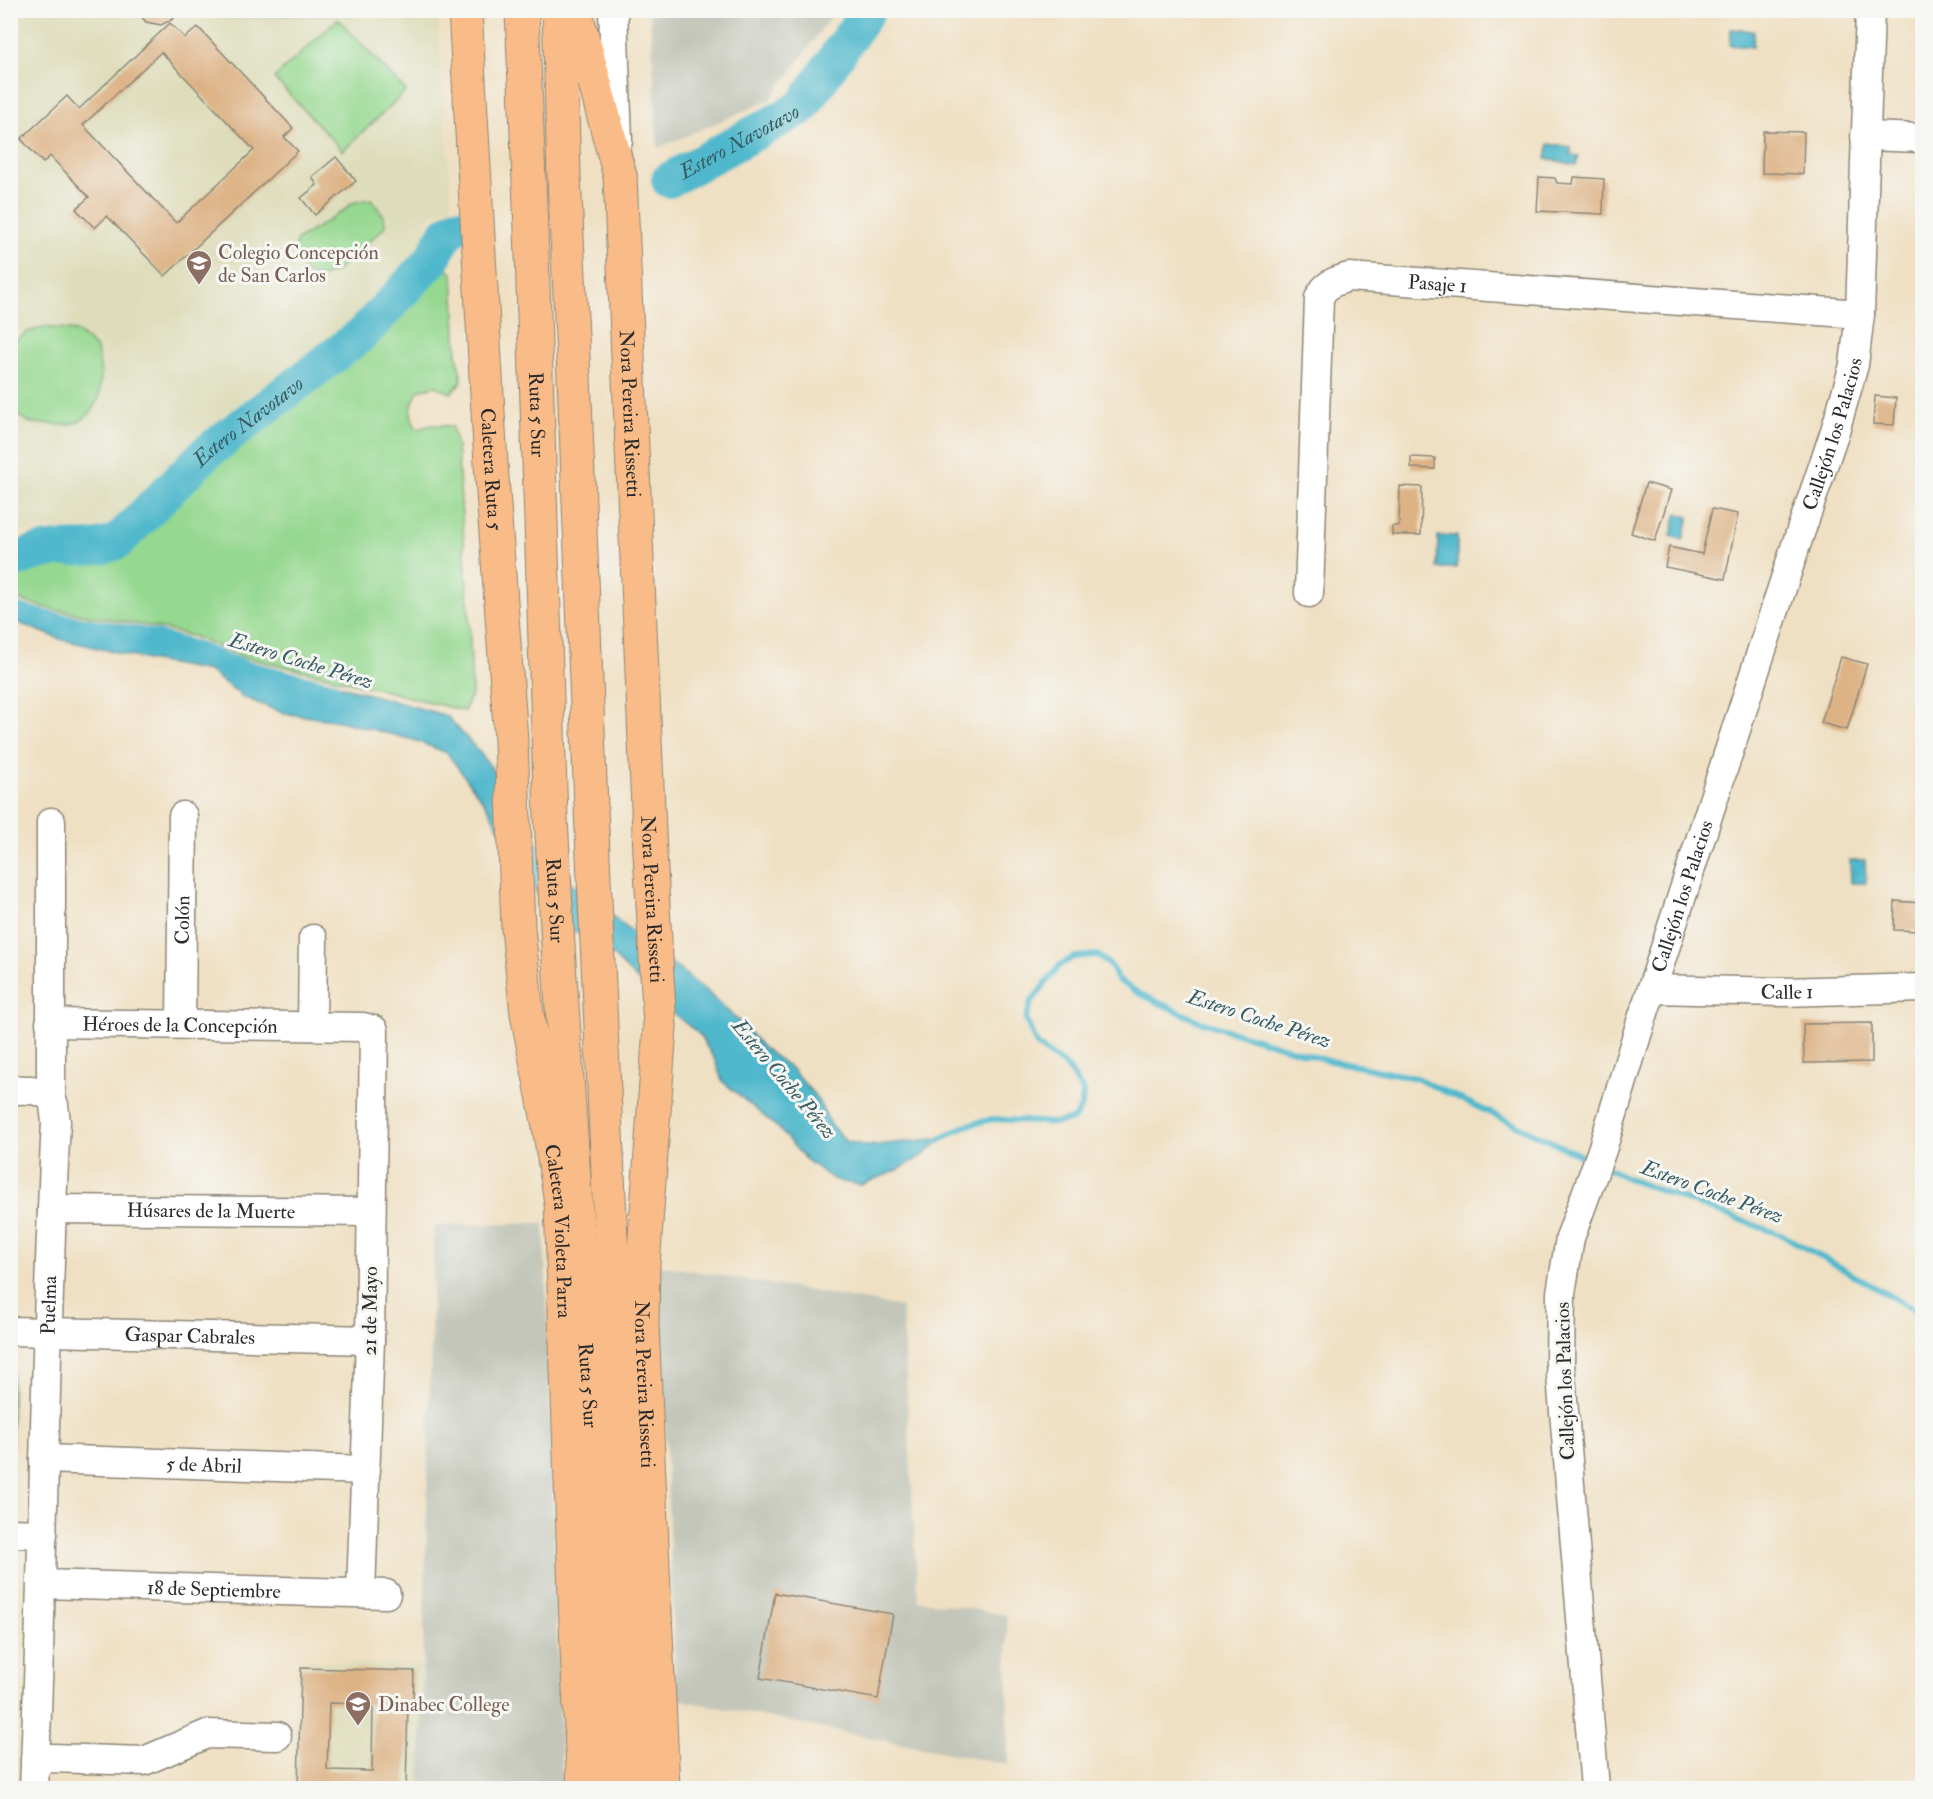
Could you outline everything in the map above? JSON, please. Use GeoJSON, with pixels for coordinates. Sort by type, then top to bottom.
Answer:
{"type":"FeatureCollection","features":[{"type":"Feature","properties":{"kind":"main road","name":"Caletera Ruta 5"},"geometry":{"type":"LineString","coordinates":[[465,10],[488,418],[511,740],[518,928]]}},
{"type":"Feature","properties":{"kind":"main road","name":"Ruta 5 Sur"},"geometry":{"type":"LineString","coordinates":[[522,10],[551,818],[602,1580],[610,1788]]}},
{"type":"Feature","properties":{"kind":"main road","name":"Ruta 5 Sur"},"geometry":{"type":"LineString","coordinates":[[559,10],[593,857],[637,1788]]}},
{"type":"Feature","properties":{"kind":"main road"},"geometry":{"type":"LineString","coordinates":[[575,10],[620,176]]}},
{"type":"Feature","properties":{"kind":"main road","name":"Nora Pereira Rissetti"},"geometry":{"type":"LineString","coordinates":[[620,176],[650,853],[660,1027],[644,1254],[642,1325],[663,1788]]}},
{"type":"Feature","properties":{"kind":"main road","name":"Caletera Violeta Parra"},"geometry":{"type":"LineString","coordinates":[[518,928],[527,1014],[561,1202],[584,1788]]}},
{"type":"Feature","properties":{"kind":"street","name":"Nora Pereira Rissetti"},"geometry":{"type":"LineString","coordinates":[[613,10],[620,176]]}},
{"type":"Feature","properties":{"kind":"street","name":"Callejón los Palacios"},"geometry":{"type":"LineString","coordinates":[[1595,1788],[1559,1332],[1561,1293],[1570,1238],[1602,1150],[1791,559],[1835,431],[1854,365],[1860,314],[1870,10]]}},
{"type":"Feature","properties":{"kind":"street"},"geometry":{"type":"LineString","coordinates":[[1865,136],[1923,138]]}},
{"type":"Feature","properties":{"kind":"street","name":"Pasaje 1"},"geometry":{"type":"LineString","coordinates":[[1310,593],[1319,298],[1323,289],[1334,281],[1349,278],[1860,314]]}},
{"type":"Feature","properties":{"kind":"street","name":"Colón"},"geometry":{"type":"LineString","coordinates":[[181,1024],[183,816]]}},
{"type":"Feature","properties":{"kind":"street","name":"Puelma"},"geometry":{"type":"LineString","coordinates":[[34,1788],[42,1584],[47,1333],[56,1122],[51,1097],[51,822]]}},
{"type":"Feature","properties":{"kind":"street"},"geometry":{"type":"LineString","coordinates":[[312,1026],[314,939]]}},
{"type":"Feature","properties":{"kind":"street","name":"Calle 1"},"geometry":{"type":"LineString","coordinates":[[1652,988],[1783,992],[1923,988]]}},
{"type":"Feature","properties":{"kind":"street","name":"Héroes de la Concepción"},"geometry":{"type":"LineString","coordinates":[[50,1023],[363,1027],[374,1030]]}},
{"type":"Feature","properties":{"kind":"street","name":"21 de Mayo"},"geometry":{"type":"LineString","coordinates":[[373,1593],[366,1470],[374,1030]]}},
{"type":"Feature","properties":{"kind":"street"},"geometry":{"type":"LineString","coordinates":[[10,1090],[32,1089],[43,1091],[51,1097]]}},
{"type":"Feature","properties":{"kind":"street","name":"Húsares de la Muerte"},"geometry":{"type":"LineString","coordinates":[[52,1209],[371,1212]]}},
{"type":"Feature","properties":{"kind":"street","name":"Gaspar Cabrales"},"geometry":{"type":"LineString","coordinates":[[10,1331],[369,1340]]}},
{"type":"Feature","properties":{"kind":"street","name":"5 de Abril"},"geometry":{"type":"LineString","coordinates":[[44,1460],[366,1470]]}},
{"type":"Feature","properties":{"kind":"street"},"geometry":{"type":"LineString","coordinates":[[10,1533],[43,1534]]}},
{"type":"Feature","properties":{"kind":"street","name":"18 de Septiembre"},"geometry":{"type":"LineString","coordinates":[[42,1584],[373,1593]]}},
{"type":"Feature","properties":{"kind":"street"},"geometry":{"type":"LineString","coordinates":[[35,1760],[51,1758],[144,1761],[207,1734],[277,1736]]}},
{"type":"Feature","properties":{"kind":"shaded area","name":"Colegio Concepción de San Carlos"},"geometry":{"type":"Polygon","coordinates":[[[228,10],[228,19],[437,11],[452,208],[440,211],[427,219],[425,245],[351,327],[191,445],[106,526],[11,532],[11,11],[228,10]]]}},
{"type":"Feature","properties":{"kind":"shaded area"},"geometry":{"type":"Polygon","coordinates":[[[228,10],[437,11],[228,19],[228,10]]]}},
{"type":"Feature","properties":{"kind":"shaded area"},"geometry":{"type":"Polygon","coordinates":[[[650,10],[835,11],[770,100],[658,148],[650,10]]]}},
{"type":"Feature","properties":{"kind":"shaded area"},"geometry":{"type":"Polygon","coordinates":[[[544,1223],[562,1788],[420,1788],[434,1226],[544,1223]]]}},
{"type":"Feature","properties":{"kind":"shaded area"},"geometry":{"type":"Polygon","coordinates":[[[659,1265],[902,1307],[918,1600],[1007,1615],[1008,1765],[676,1699],[659,1265]]]}},
{"type":"Feature","properties":{"kind":"shaded area","name":"Dinabec College"},"geometry":{"type":"Polygon","coordinates":[[[298,1661],[423,1666],[420,1788],[293,1788],[298,1661]]]}},
{"type":"Feature","properties":{"kind":"green space"},"geometry":{"type":"Polygon","coordinates":[[[11,10],[16,11],[14,43],[11,46],[11,10]]]}},
{"type":"Feature","properties":{"kind":"green space"},"geometry":{"type":"Polygon","coordinates":[[[338,19],[406,91],[343,151],[274,78],[338,19]]]}},
{"type":"Feature","properties":{"kind":"green space"},"geometry":{"type":"Polygon","coordinates":[[[371,199],[384,216],[385,227],[337,271],[322,277],[309,276],[295,255],[297,240],[342,212],[352,203],[371,199]]]}},
{"type":"Feature","properties":{"kind":"green space"},"geometry":{"type":"Polygon","coordinates":[[[445,267],[453,274],[457,354],[462,381],[451,393],[435,386],[419,390],[412,405],[411,414],[417,429],[431,425],[452,426],[457,447],[469,613],[472,694],[464,711],[243,657],[192,636],[51,609],[11,598],[11,570],[53,560],[113,559],[132,547],[219,461],[373,345],[445,267]]]}},
{"type":"Feature","properties":{"kind":"green space"},"geometry":{"type":"Polygon","coordinates":[[[45,327],[76,331],[97,349],[101,374],[99,397],[91,412],[79,422],[64,425],[31,423],[11,412],[11,343],[28,332],[45,327]]]}},
{"type":"Feature","properties":{"kind":"green space"},"geometry":{"type":"Polygon","coordinates":[[[11,1341],[13,1341],[11,1503],[11,1341]]]}},
{"type":"Feature","properties":{"kind":"water"},"geometry":{"type":"Polygon","coordinates":[[[1731,29],[1754,31],[1753,47],[1730,45],[1731,29]]]}},
{"type":"Feature","properties":{"kind":"water"},"geometry":{"type":"Polygon","coordinates":[[[1549,144],[1571,147],[1571,155],[1579,156],[1576,165],[1546,159],[1549,144]]]}},
{"type":"Feature","properties":{"kind":"water"},"geometry":{"type":"Polygon","coordinates":[[[1677,513],[1689,517],[1683,540],[1671,536],[1677,513]]]}},
{"type":"Feature","properties":{"kind":"water"},"geometry":{"type":"Polygon","coordinates":[[[123,522],[130,530],[124,542],[109,550],[95,554],[52,557],[11,568],[11,555],[47,545],[98,537],[123,522]]]}},
{"type":"Feature","properties":{"kind":"water"},"geometry":{"type":"Polygon","coordinates":[[[1438,536],[1457,536],[1457,568],[1437,568],[1438,536]]]}},
{"type":"Feature","properties":{"kind":"water"},"geometry":{"type":"Polygon","coordinates":[[[10,604],[49,614],[153,632],[190,642],[249,664],[330,683],[447,716],[481,754],[513,797],[534,840],[571,883],[705,990],[743,1025],[762,1047],[791,1068],[816,1097],[832,1126],[846,1141],[867,1146],[943,1138],[924,1155],[898,1170],[861,1185],[836,1181],[805,1159],[778,1128],[722,1081],[715,1060],[699,1034],[665,1007],[612,955],[573,930],[539,896],[514,857],[488,808],[447,753],[414,740],[339,721],[283,713],[243,697],[209,671],[148,660],[60,639],[11,620],[10,604]]]}},
{"type":"Feature","properties":{"kind":"water"},"geometry":{"type":"Polygon","coordinates":[[[1850,860],[1865,860],[1866,883],[1851,883],[1850,860]]]}},
{"type":"Feature","properties":{"kind":"building"},"geometry":{"type":"Polygon","coordinates":[[[136,10],[179,10],[173,19],[161,25],[146,22],[136,10]]]}},
{"type":"Feature","properties":{"kind":"building"},"geometry":{"type":"Polygon","coordinates":[[[170,23],[185,38],[198,27],[293,128],[284,137],[298,151],[165,276],[107,216],[95,228],[76,209],[89,197],[50,156],[43,163],[21,139],[67,96],[79,109],[170,23]],[[161,52],[83,125],[176,223],[254,150],[161,52]]]}},
{"type":"Feature","properties":{"kind":"building"},"geometry":{"type":"Polygon","coordinates":[[[1763,131],[1804,132],[1803,174],[1762,173],[1763,131]]]}},
{"type":"Feature","properties":{"kind":"building"},"geometry":{"type":"Polygon","coordinates":[[[336,157],[356,181],[315,215],[301,198],[317,185],[312,177],[336,157]]]}},
{"type":"Feature","properties":{"kind":"building"},"geometry":{"type":"Polygon","coordinates":[[[1539,177],[1555,178],[1557,183],[1573,184],[1574,177],[1604,179],[1603,214],[1537,211],[1539,177]]]}},
{"type":"Feature","properties":{"kind":"building"},"geometry":{"type":"Polygon","coordinates":[[[1875,396],[1896,398],[1894,425],[1873,424],[1875,396]]]}},
{"type":"Feature","properties":{"kind":"building"},"geometry":{"type":"Polygon","coordinates":[[[1411,457],[1435,458],[1435,469],[1411,468],[1411,457]]]}},
{"type":"Feature","properties":{"kind":"building"},"geometry":{"type":"Polygon","coordinates":[[[1646,483],[1671,490],[1655,541],[1631,533],[1646,483]]]}},
{"type":"Feature","properties":{"kind":"building"},"geometry":{"type":"Polygon","coordinates":[[[1400,486],[1422,487],[1421,535],[1392,535],[1392,526],[1399,526],[1400,486]]]}},
{"type":"Feature","properties":{"kind":"building"},"geometry":{"type":"Polygon","coordinates":[[[1712,509],[1738,514],[1725,579],[1665,567],[1669,547],[1702,554],[1712,509]]]}},
{"type":"Feature","properties":{"kind":"building"},"geometry":{"type":"Polygon","coordinates":[[[1841,657],[1867,664],[1847,730],[1821,723],[1841,657]]]}},
{"type":"Feature","properties":{"kind":"building"},"geometry":{"type":"Polygon","coordinates":[[[1895,901],[1922,903],[1922,931],[1894,930],[1895,901]]]}},
{"type":"Feature","properties":{"kind":"building"},"geometry":{"type":"Polygon","coordinates":[[[1872,1023],[1872,1062],[1804,1063],[1803,1024],[1872,1023]]]}},
{"type":"Feature","properties":{"kind":"building"},"geometry":{"type":"Polygon","coordinates":[[[775,1593],[893,1614],[878,1699],[760,1678],[775,1593]]]}},
{"type":"Feature","properties":{"kind":"building","name":"Dinabec College"},"geometry":{"type":"Polygon","coordinates":[[[301,1668],[414,1671],[413,1705],[408,1705],[406,1788],[298,1788],[301,1668]],[[329,1703],[327,1770],[372,1771],[373,1704],[329,1703]]]}},
{"type":"Feature","properties":{"kind":"waterway","name":"Estero Navotavo"},"geometry":{"type":"LineString","coordinates":[[669,180],[802,107],[868,10]]}},
{"type":"Feature","properties":{"kind":"waterway","name":"Estero Navotavo"},"geometry":{"type":"LineString","coordinates":[[10,562],[45,551],[95,547],[118,541],[206,453],[362,334],[431,261],[446,234],[457,226]]}},
{"type":"Feature","properties":{"kind":"waterway","name":"Estero Coche Pérez"},"geometry":{"type":"LineString","coordinates":[[10,604],[49,614],[153,632],[190,642],[249,664],[335,685]]}},
{"type":"Feature","properties":{"kind":"waterway","name":"Estero Coche Pérez"},"geometry":{"type":"LineString","coordinates":[[937,1141],[965,1126],[993,1119],[1055,1123],[1074,1119],[1082,1105],[1083,1091],[1068,1068],[1037,1045],[1026,1020],[1031,1002],[1060,965],[1074,957],[1098,955],[1112,967],[1118,980],[1140,994],[1201,1022],[1326,1060],[1416,1078],[1590,1160]]}},
{"type":"Feature","properties":{"kind":"waterway","name":"Estero Coche Pérez"},"geometry":{"type":"LineString","coordinates":[[1604,1167],[1634,1181],[1784,1236],[1922,1314]]}},
{"type":"Feature","properties":{"kind":"place","name":"Colegio Concepción de San Carlos"},"geometry":{"type":"Point","coordinates":[199,286]}},
{"type":"Feature","properties":{"kind":"place","name":"Dinabec College"},"geometry":{"type":"Point","coordinates":[358,1727]}}]}
